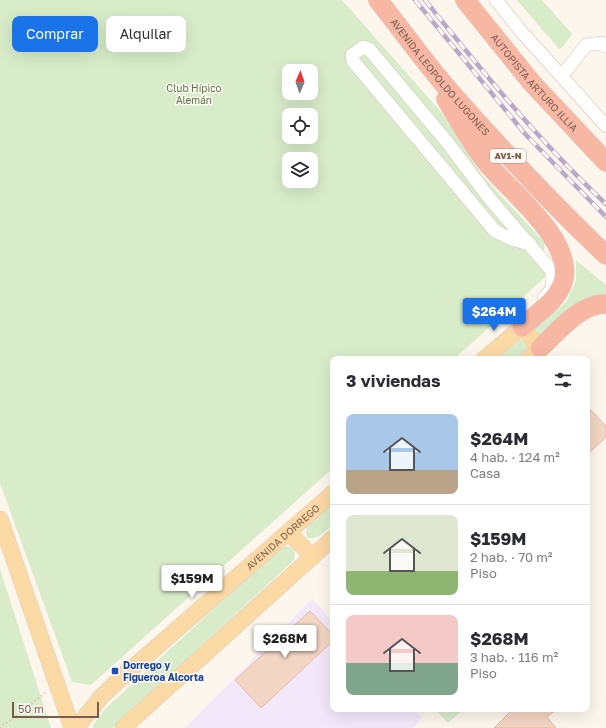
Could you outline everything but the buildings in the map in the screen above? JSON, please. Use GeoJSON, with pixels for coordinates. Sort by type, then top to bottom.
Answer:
{"type":"FeatureCollection","features":[{"type":"Feature","properties":{"kind":"highway","name":"AVENIDA LEOPOLDO LUGONES"},"geometry":{"type":"LineString","coordinates":[[378,0],[446,87],[527,177],[606,255]]}},
{"type":"Feature","properties":{"kind":"highway","name":"AUTOPISTA ARTURO ILLIA"},"geometry":{"type":"LineString","coordinates":[[465,0],[532,83],[606,162]]}},
{"type":"Feature","properties":{"kind":"highway"},"geometry":{"type":"LineString","coordinates":[[417,49],[472,142],[495,173],[544,226],[561,254],[564,266],[563,281],[559,293],[522,327]]}},
{"type":"Feature","properties":{"kind":"highway"},"geometry":{"type":"LineString","coordinates":[[534,353],[576,316],[590,307],[606,304]]}},
{"type":"Feature","properties":{"kind":"main road"},"geometry":{"type":"LineString","coordinates":[[488,356],[522,327],[534,353]]}},
{"type":"Feature","properties":{"kind":"main road","name":"AVENIDA DORREGO"},"geometry":{"type":"LineString","coordinates":[[76,728],[101,697],[121,678],[330,497]]}},
{"type":"Feature","properties":{"kind":"main road"},"geometry":{"type":"LineString","coordinates":[[0,519],[72,728]]}},
{"type":"Feature","properties":{"kind":"main road"},"geometry":{"type":"LineString","coordinates":[[289,533],[312,557]]}},
{"type":"Feature","properties":{"kind":"main road"},"geometry":{"type":"LineString","coordinates":[[124,728],[330,541]]}},
{"type":"Feature","properties":{"kind":"lane"},"geometry":{"type":"LineString","coordinates":[[502,3],[519,29],[606,126]]}},
{"type":"Feature","properties":{"kind":"lane"},"geometry":{"type":"LineString","coordinates":[[562,76],[586,46],[602,43],[606,46]]}},
{"type":"Feature","properties":{"kind":"lane"},"geometry":{"type":"LineString","coordinates":[[479,356],[537,306],[552,289],[552,271],[530,244],[490,199],[447,142],[369,49],[363,47],[352,55],[353,61],[362,73],[494,230],[511,239],[530,244]]}},
{"type":"Feature","properties":{"kind":"path"},"geometry":{"type":"LineString","coordinates":[[0,728],[57,684]]}},
{"type":"Feature","properties":{"kind":"shaded area"},"geometry":{"type":"Polygon","coordinates":[[[312,599],[330,619],[330,712],[417,712],[422,718],[413,728],[185,728],[312,599]]]}},
{"type":"Feature","properties":{"kind":"green space","name":"Club Hípico Alemán"},"geometry":{"type":"Polygon","coordinates":[[[0,0],[342,0],[441,112],[482,175],[545,243],[544,251],[537,259],[552,271],[457,356],[330,356],[330,471],[91,685],[72,682],[0,483],[0,0]]]}},
{"type":"Feature","properties":{"kind":"green space"},"geometry":{"type":"Polygon","coordinates":[[[517,0],[542,0],[572,34],[563,47],[559,49],[517,0]]]}},
{"type":"Feature","properties":{"kind":"green space"},"geometry":{"type":"Polygon","coordinates":[[[576,260],[606,285],[606,297],[565,318],[521,356],[501,356],[566,302],[576,280],[576,260]]]}},
{"type":"Feature","properties":{"kind":"green space"},"geometry":{"type":"Polygon","coordinates":[[[330,501],[330,527],[318,537],[307,538],[307,526],[318,511],[330,501]]]}},
{"type":"Feature","properties":{"kind":"green space"},"geometry":{"type":"Polygon","coordinates":[[[287,546],[293,549],[295,554],[294,560],[113,728],[93,728],[93,725],[105,709],[280,548],[287,546]]]}},
{"type":"Feature","properties":{"kind":"green space"},"geometry":{"type":"Polygon","coordinates":[[[0,569],[51,728],[0,728],[0,569]]]}},
{"type":"Feature","properties":{"kind":"green space"},"geometry":{"type":"Polygon","coordinates":[[[438,712],[461,712],[448,723],[438,712]]]}},
{"type":"Feature","properties":{"kind":"railway"},"geometry":{"type":"LineString","coordinates":[[415,0],[526,135],[606,217]]}},
{"type":"Feature","properties":{"kind":"railway"},"geometry":{"type":"LineString","coordinates":[[425,0],[490,79],[557,156],[606,204]]}},
{"type":"Feature","properties":{"kind":"place","name":"Dorrego y Figueroa Alcorta"},"geometry":{"type":"Point","coordinates":[115,671]}}]}
